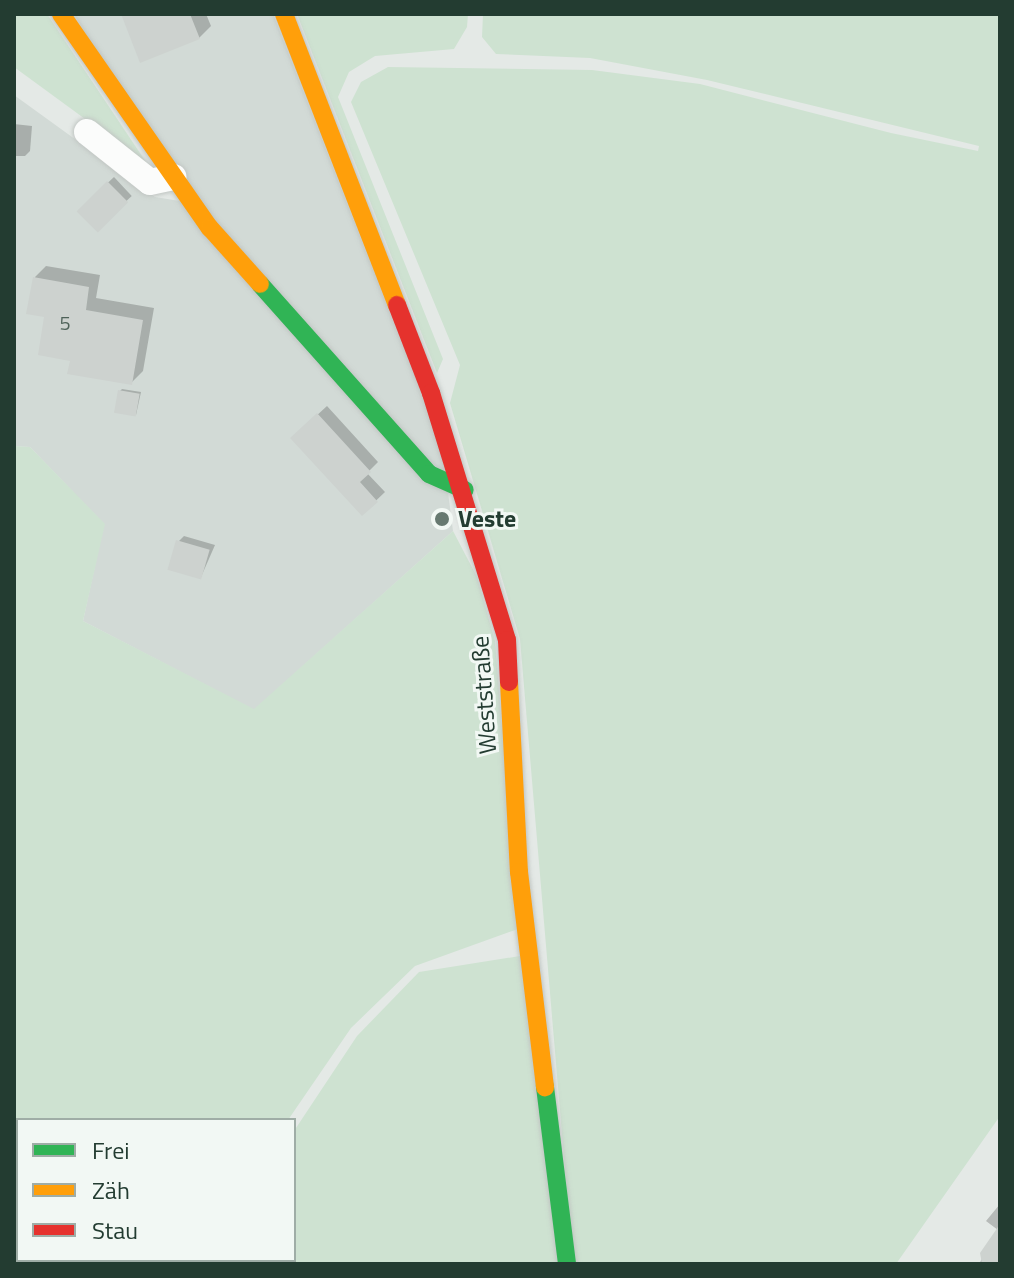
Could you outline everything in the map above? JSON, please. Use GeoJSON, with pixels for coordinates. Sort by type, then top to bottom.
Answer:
{"type":"FeatureCollection","features":[{"type":"Feature","properties":{"kind":"main road"},"geometry":{"type":"LineString","coordinates":[[61,14],[210,228],[429,474],[465,490]]}},
{"type":"Feature","properties":{"kind":"main road","name":"Weststraße"},"geometry":{"type":"LineString","coordinates":[[284,14],[465,490],[507,640],[519,872],[567,1264]]}},
{"type":"Feature","properties":{"kind":"street"},"geometry":{"type":"LineString","coordinates":[[87,132],[150,182],[173,177]]}},
{"type":"Feature","properties":{"kind":"shaded area"},"geometry":{"type":"Polygon","coordinates":[[[74,14],[273,14],[442,446],[453,531],[254,710],[83,621],[104,524],[30,447],[14,446],[14,95],[155,197],[186,202],[74,14]]]}},
{"type":"Feature","properties":{"kind":"green space"},"geometry":{"type":"Polygon","coordinates":[[[14,14],[47,14],[148,165],[14,67],[14,14]]]}},
{"type":"Feature","properties":{"kind":"green space"},"geometry":{"type":"Polygon","coordinates":[[[297,14],[468,14],[467,27],[454,49],[375,56],[349,72],[338,97],[443,359],[437,373],[297,14]]]}},
{"type":"Feature","properties":{"kind":"green space"},"geometry":{"type":"Polygon","coordinates":[[[483,14],[1000,14],[1000,1116],[896,1264],[573,1264],[520,639],[450,403],[460,365],[351,102],[361,82],[388,67],[592,70],[700,84],[891,133],[978,151],[979,146],[707,80],[590,58],[496,54],[482,37],[483,14]]]}},
{"type":"Feature","properties":{"kind":"green space"},"geometry":{"type":"Polygon","coordinates":[[[14,446],[30,447],[105,524],[83,621],[254,709],[453,531],[477,577],[495,641],[518,929],[415,966],[351,1028],[289,1118],[16,1118],[16,1262],[216,1262],[14,1264],[14,446]]]}},
{"type":"Feature","properties":{"kind":"green space"},"geometry":{"type":"Polygon","coordinates":[[[520,956],[561,1264],[231,1264],[296,1262],[296,1128],[357,1036],[419,972],[520,956]]]}},
{"type":"Feature","properties":{"kind":"building"},"geometry":{"type":"Polygon","coordinates":[[[121,14],[190,14],[200,39],[140,63],[121,14]]]}},
{"type":"Feature","properties":{"kind":"building"},"geometry":{"type":"Polygon","coordinates":[[[107,181],[128,202],[98,233],[77,211],[107,181]]]}},
{"type":"Feature","properties":{"kind":"building"},"geometry":{"type":"Polygon","coordinates":[[[33,277],[89,287],[86,310],[143,320],[132,385],[67,374],[70,361],[38,355],[44,317],[26,314],[33,277]]]}},
{"type":"Feature","properties":{"kind":"building"},"geometry":{"type":"Polygon","coordinates":[[[118,390],[140,394],[136,416],[114,413],[118,390]]]}},
{"type":"Feature","properties":{"kind":"building"},"geometry":{"type":"Polygon","coordinates":[[[317,413],[371,472],[360,482],[378,502],[362,516],[290,438],[317,413]]]}},
{"type":"Feature","properties":{"kind":"building"},"geometry":{"type":"Polygon","coordinates":[[[176,540],[210,550],[201,579],[167,570],[176,540]]]}},
{"type":"Feature","properties":{"kind":"building"},"geometry":{"type":"Polygon","coordinates":[[[1000,1224],[1000,1264],[982,1264],[980,1253],[1000,1224]]]}},
{"type":"Feature","properties":{"kind":"traffic: fast"},"geometry":{"type":"LineString","coordinates":[[260,284],[429,474],[465,490]]}},
{"type":"Feature","properties":{"kind":"traffic: fast"},"geometry":{"type":"LineString","coordinates":[[545,1087],[567,1264]]}},
{"type":"Feature","properties":{"kind":"traffic: slow"},"geometry":{"type":"LineString","coordinates":[[61,14],[210,228],[260,284]]}},
{"type":"Feature","properties":{"kind":"traffic: slow"},"geometry":{"type":"LineString","coordinates":[[284,14],[397,305]]}},
{"type":"Feature","properties":{"kind":"traffic: slow"},"geometry":{"type":"LineString","coordinates":[[509,682],[519,872],[545,1087]]}},
{"type":"Feature","properties":{"kind":"traffic: jam"},"geometry":{"type":"LineString","coordinates":[[397,305],[431,393],[507,640],[509,682]]}},
{"type":"Feature","properties":{"kind":"place","name":"Veste"},"geometry":{"type":"Point","coordinates":[442,519]}}]}
